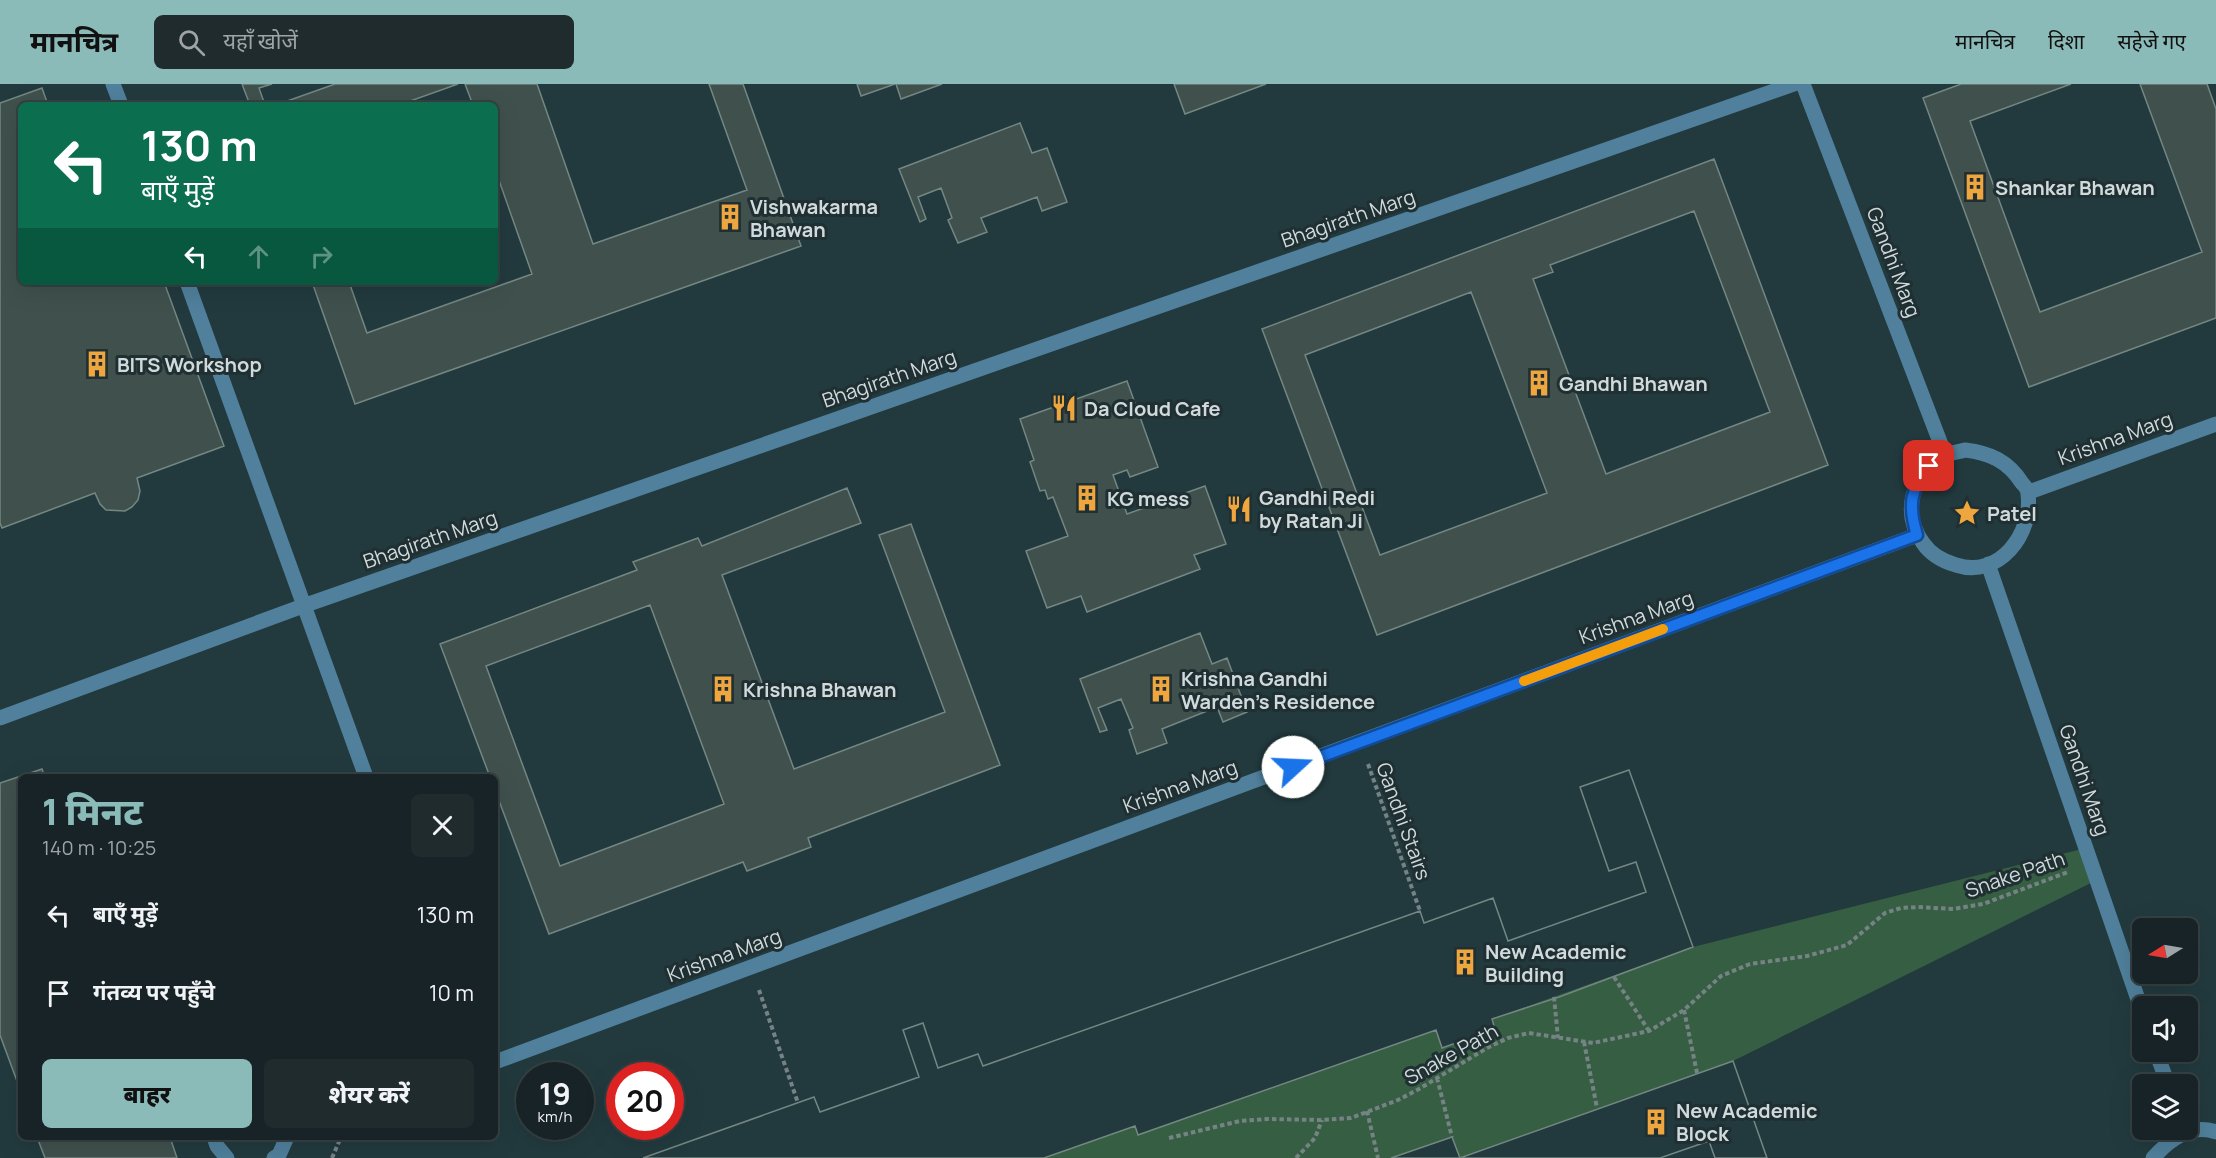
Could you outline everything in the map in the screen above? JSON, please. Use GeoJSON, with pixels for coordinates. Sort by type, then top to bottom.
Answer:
{"type":"FeatureCollection","features":[{"type":"Feature","properties":{"kind":"lane"},"geometry":{"type":"LineString","coordinates":[[113,84],[120,102]]}},
{"type":"Feature","properties":{"kind":"lane","name":"Bhagirath Marg"},"geometry":{"type":"LineString","coordinates":[[0,718],[303,606],[1794,84]]}},
{"type":"Feature","properties":{"kind":"lane","name":"Gandhi Marg"},"geometry":{"type":"LineString","coordinates":[[1803,84],[1945,455]]}},
{"type":"Feature","properties":{"kind":"lane"},"geometry":{"type":"LineString","coordinates":[[188,285],[365,774]]}},
{"type":"Feature","properties":{"kind":"lane","name":"Krishna Marg"},"geometry":{"type":"LineString","coordinates":[[2029,492],[2216,424]]}},
{"type":"Feature","properties":{"kind":"lane"},"geometry":{"type":"LineString","coordinates":[[1965,450],[1985,452],[2003,461],[2029,492],[2028,513],[2023,532],[2012,549],[1997,561],[1979,567],[1961,567],[1943,561],[1928,550],[1917,535],[1911,518],[1912,498],[1917,481],[1929,466],[1945,455],[1965,450]]}},
{"type":"Feature","properties":{"kind":"lane","name":"Krishna Marg"},"geometry":{"type":"LineString","coordinates":[[498,1061],[1917,535]]}},
{"type":"Feature","properties":{"kind":"lane","name":"Gandhi Marg"},"geometry":{"type":"LineString","coordinates":[[1988,564],[2137,996]]}},
{"type":"Feature","properties":{"kind":"lane"},"geometry":{"type":"LineString","coordinates":[[2198,1130],[2216,1132]]}},
{"type":"Feature","properties":{"kind":"lane"},"geometry":{"type":"LineString","coordinates":[[215,1140],[227,1158]]}},
{"type":"Feature","properties":{"kind":"lane"},"geometry":{"type":"LineString","coordinates":[[2153,1158],[2170,1140]]}},
{"type":"Feature","properties":{"kind":"path","name":"Gandhi Stairs"},"geometry":{"type":"LineString","coordinates":[[1360,742],[1420,911]]}},
{"type":"Feature","properties":{"kind":"path","name":"Snake Path"},"geometry":{"type":"LineString","coordinates":[[1169,1138],[1240,1121],[1351,1118],[1398,1100],[1479,1052],[1508,1038],[1529,1033],[1593,1043],[1649,1031],[1684,1010],[1721,976],[1750,964],[1807,956],[1847,945],[1885,913],[1901,908],[1953,909],[1983,904],[2092,864]]}},
{"type":"Feature","properties":{"kind":"path"},"geometry":{"type":"LineString","coordinates":[[752,968],[798,1103]]}},
{"type":"Feature","properties":{"kind":"path"},"geometry":{"type":"LineString","coordinates":[[1614,977],[1649,1031]]}},
{"type":"Feature","properties":{"kind":"path"},"geometry":{"type":"LineString","coordinates":[[1554,997],[1557,1038]]}},
{"type":"Feature","properties":{"kind":"path"},"geometry":{"type":"LineString","coordinates":[[1684,1010],[1697,1073]]}},
{"type":"Feature","properties":{"kind":"path"},"geometry":{"type":"LineString","coordinates":[[1584,1042],[1597,1108]]}},
{"type":"Feature","properties":{"kind":"path"},"geometry":{"type":"LineString","coordinates":[[1437,1078],[1452,1137]]}},
{"type":"Feature","properties":{"kind":"path"},"geometry":{"type":"LineString","coordinates":[[1367,1111],[1378,1158]]}},
{"type":"Feature","properties":{"kind":"path"},"geometry":{"type":"LineString","coordinates":[[1296,1158],[1315,1138],[1322,1120]]}},
{"type":"Feature","properties":{"kind":"path"},"geometry":{"type":"LineString","coordinates":[[332,1158],[340,1140]]}},
{"type":"Feature","properties":{"kind":"shaded area"},"geometry":{"type":"Polygon","coordinates":[[[0,84],[2216,84],[2216,1158],[0,1158],[0,84]]]}},
{"type":"Feature","properties":{"kind":"green space"},"geometry":{"type":"Polygon","coordinates":[[[2086,848],[2097,880],[1733,1061],[1460,1158],[1452,1137],[1393,1158],[1044,1158],[1135,1126],[1138,1134],[1436,1030],[1443,1048],[1495,1029],[1492,1019],[1693,947],[2086,848]]]}},
{"type":"Feature","properties":{"kind":"building"},"geometry":{"type":"Polygon","coordinates":[[[242,84],[272,84],[259,88],[264,102],[249,102],[242,84]]]}},
{"type":"Feature","properties":{"kind":"building"},"geometry":{"type":"Polygon","coordinates":[[[335,84],[458,84],[407,102],[284,102],[335,84]]]}},
{"type":"Feature","properties":{"kind":"building","name":"Vishwakarma Bhawan"},"geometry":{"type":"Polygon","coordinates":[[[465,84],[537,84],[593,244],[747,190],[709,84],[743,84],[801,246],[355,404],[313,285],[350,285],[367,333],[532,274],[498,178],[498,102],[472,102],[465,84]]]}},
{"type":"Feature","properties":{"kind":"building"},"geometry":{"type":"Polygon","coordinates":[[[857,84],[895,84],[861,96],[857,84]]]}},
{"type":"Feature","properties":{"kind":"building"},"geometry":{"type":"Polygon","coordinates":[[[896,84],[942,84],[901,99],[896,84]]]}},
{"type":"Feature","properties":{"kind":"building"},"geometry":{"type":"Polygon","coordinates":[[[1174,84],[1266,84],[1185,114],[1174,84]]]}},
{"type":"Feature","properties":{"kind":"building","name":"Shankar Bhawan"},"geometry":{"type":"Polygon","coordinates":[[[1961,84],[2071,84],[1970,121],[2040,312],[2202,252],[2140,84],[2207,84],[2216,109],[2216,318],[2029,387],[1923,98],[1961,84]]]}},
{"type":"Feature","properties":{"kind":"building","name":"BITS Workshop"},"geometry":{"type":"Polygon","coordinates":[[[42,88],[47,102],[18,102],[18,285],[165,285],[224,446],[137,478],[140,491],[138,500],[125,511],[106,510],[95,493],[2,528],[0,523],[0,103],[42,88]]]}},
{"type":"Feature","properties":{"kind":"building"},"geometry":{"type":"Polygon","coordinates":[[[1020,123],[1032,153],[1047,148],[1067,202],[1042,211],[1037,197],[981,218],[987,232],[958,243],[948,220],[952,218],[941,188],[918,197],[926,219],[920,222],[899,169],[1020,123]]]}},
{"type":"Feature","properties":{"kind":"building","name":"Gandhi Bhawan"},"geometry":{"type":"Polygon","coordinates":[[[1714,159],[1828,465],[1377,635],[1262,329],[1714,159]],[[1694,211],[1550,265],[1553,272],[1533,279],[1606,474],[1770,412],[1694,211]],[[1471,292],[1305,355],[1380,555],[1547,493],[1471,292]]]}},
{"type":"Feature","properties":{"kind":"building","name":"KG mess"},"geometry":{"type":"Polygon","coordinates":[[[1127,381],[1158,467],[1130,477],[1127,470],[1113,475],[1127,514],[1205,486],[1226,544],[1194,555],[1200,569],[1087,612],[1081,596],[1047,608],[1026,551],[1068,536],[1053,497],[1048,499],[1045,490],[1040,491],[1030,462],[1034,460],[1020,419],[1127,381]]]}},
{"type":"Feature","properties":{"kind":"building","name":"Krishna Bhawan"},"geometry":{"type":"Polygon","coordinates":[[[847,488],[861,523],[722,575],[794,769],[945,712],[879,535],[911,524],[1000,765],[808,838],[811,847],[747,871],[743,862],[549,934],[498,798],[498,774],[489,774],[440,644],[637,570],[633,562],[698,538],[702,546],[847,488]],[[650,605],[486,666],[560,866],[724,804],[650,605]]]}},
{"type":"Feature","properties":{"kind":"building","name":"Krishna Gandhi Warden's Residence"},"geometry":{"type":"Polygon","coordinates":[[[1200,633],[1212,664],[1227,658],[1247,712],[1223,722],[1217,707],[1162,729],[1167,743],[1137,754],[1129,730],[1133,728],[1121,699],[1098,708],[1107,730],[1100,732],[1080,679],[1200,633]]]}},
{"type":"Feature","properties":{"kind":"building"},"geometry":{"type":"Polygon","coordinates":[[[42,769],[44,774],[27,774],[42,769]]]}},
{"type":"Feature","properties":{"kind":"building","name":"New Academic Building"},"geometry":{"type":"Polygon","coordinates":[[[1629,770],[1693,947],[1559,997],[1492,1019],[1495,1029],[1442,1048],[1436,1030],[1138,1135],[1135,1126],[1044,1158],[643,1158],[814,1097],[820,1112],[919,1077],[903,1030],[923,1023],[938,1068],[978,1054],[983,1066],[1420,911],[1424,923],[1493,898],[1508,941],[1646,892],[1636,862],[1609,871],[1580,787],[1629,770]]]}},
{"type":"Feature","properties":{"kind":"building","name":"New Academic Building"},"geometry":{"type":"Polygon","coordinates":[[[1629,770],[1693,947],[1559,997],[1492,1019],[1495,1029],[1442,1048],[1436,1030],[1138,1135],[1135,1126],[1044,1158],[643,1158],[814,1097],[820,1112],[919,1077],[903,1030],[923,1023],[938,1068],[978,1054],[983,1066],[1420,911],[1424,923],[1493,898],[1508,941],[1646,892],[1636,862],[1609,871],[1580,787],[1629,770]]]}},
{"type":"Feature","properties":{"kind":"building"},"geometry":{"type":"Polygon","coordinates":[[[18,777],[18,1084],[0,1035],[0,783],[18,777]]]}},
{"type":"Feature","properties":{"kind":"building","name":"New Academic Block"},"geometry":{"type":"Polygon","coordinates":[[[1733,1061],[1767,1158],[1715,1158],[1709,1141],[1660,1158],[1460,1158],[1733,1061]]]}},
{"type":"Feature","properties":{"kind":"building","name":"New Academic Block"},"geometry":{"type":"Polygon","coordinates":[[[1733,1061],[1767,1158],[1715,1158],[1709,1141],[1660,1158],[1460,1158],[1733,1061]]]}},
{"type":"Feature","properties":{"kind":"building"},"geometry":{"type":"Polygon","coordinates":[[[1452,1137],[1460,1158],[1391,1158],[1452,1137]]]}},
{"type":"Feature","properties":{"kind":"building"},"geometry":{"type":"Polygon","coordinates":[[[1452,1137],[1460,1158],[1391,1158],[1452,1137]]]}},
{"type":"Feature","properties":{"kind":"building"},"geometry":{"type":"Polygon","coordinates":[[[38,1140],[171,1140],[177,1158],[45,1158],[38,1140]]]}},
{"type":"Feature","properties":{"kind":"slow traffic"},"geometry":{"type":"LineString","coordinates":[[1524,681],[1663,629]]}},
{"type":"Feature","properties":{"kind":"place","name":"Shankar Bhawan"},"geometry":{"type":"Point","coordinates":[1975,187]}},
{"type":"Feature","properties":{"kind":"place","name":"Vishwakarma Bhawan"},"geometry":{"type":"Point","coordinates":[730,217]}},
{"type":"Feature","properties":{"kind":"place","name":"BITS Workshop"},"geometry":{"type":"Point","coordinates":[97,364]}},
{"type":"Feature","properties":{"kind":"place","name":"Gandhi Bhawan"},"geometry":{"type":"Point","coordinates":[1539,383]}},
{"type":"Feature","properties":{"kind":"place","name":"Da Cloud Cafe"},"geometry":{"type":"Point","coordinates":[1064,408]}},
{"type":"Feature","properties":{"kind":"place","name":"KG mess"},"geometry":{"type":"Point","coordinates":[1087,498]}},
{"type":"Feature","properties":{"kind":"place","name":"Gandhi Redi by Ratan Ji"},"geometry":{"type":"Point","coordinates":[1239,509]}},
{"type":"Feature","properties":{"kind":"place","name":"Patel"},"geometry":{"type":"Point","coordinates":[1967,513]}},
{"type":"Feature","properties":{"kind":"place","name":"Krishna Bhawan"},"geometry":{"type":"Point","coordinates":[723,689]}},
{"type":"Feature","properties":{"kind":"place","name":"Krishna Gandhi Warden's Residence"},"geometry":{"type":"Point","coordinates":[1161,689]}},
{"type":"Feature","properties":{"kind":"place","name":"New Academic Building"},"geometry":{"type":"Point","coordinates":[1465,962]}},
{"type":"Feature","properties":{"kind":"place","name":"New Academic Block"},"geometry":{"type":"Point","coordinates":[1656,1122]}},
{"type":"Feature","properties":{"kind":"route"},"geometry":{"type":"LineString","coordinates":[[1293,767],[1917,535],[1911,518],[1912,498],[1917,481],[1929,466]]}}]}
